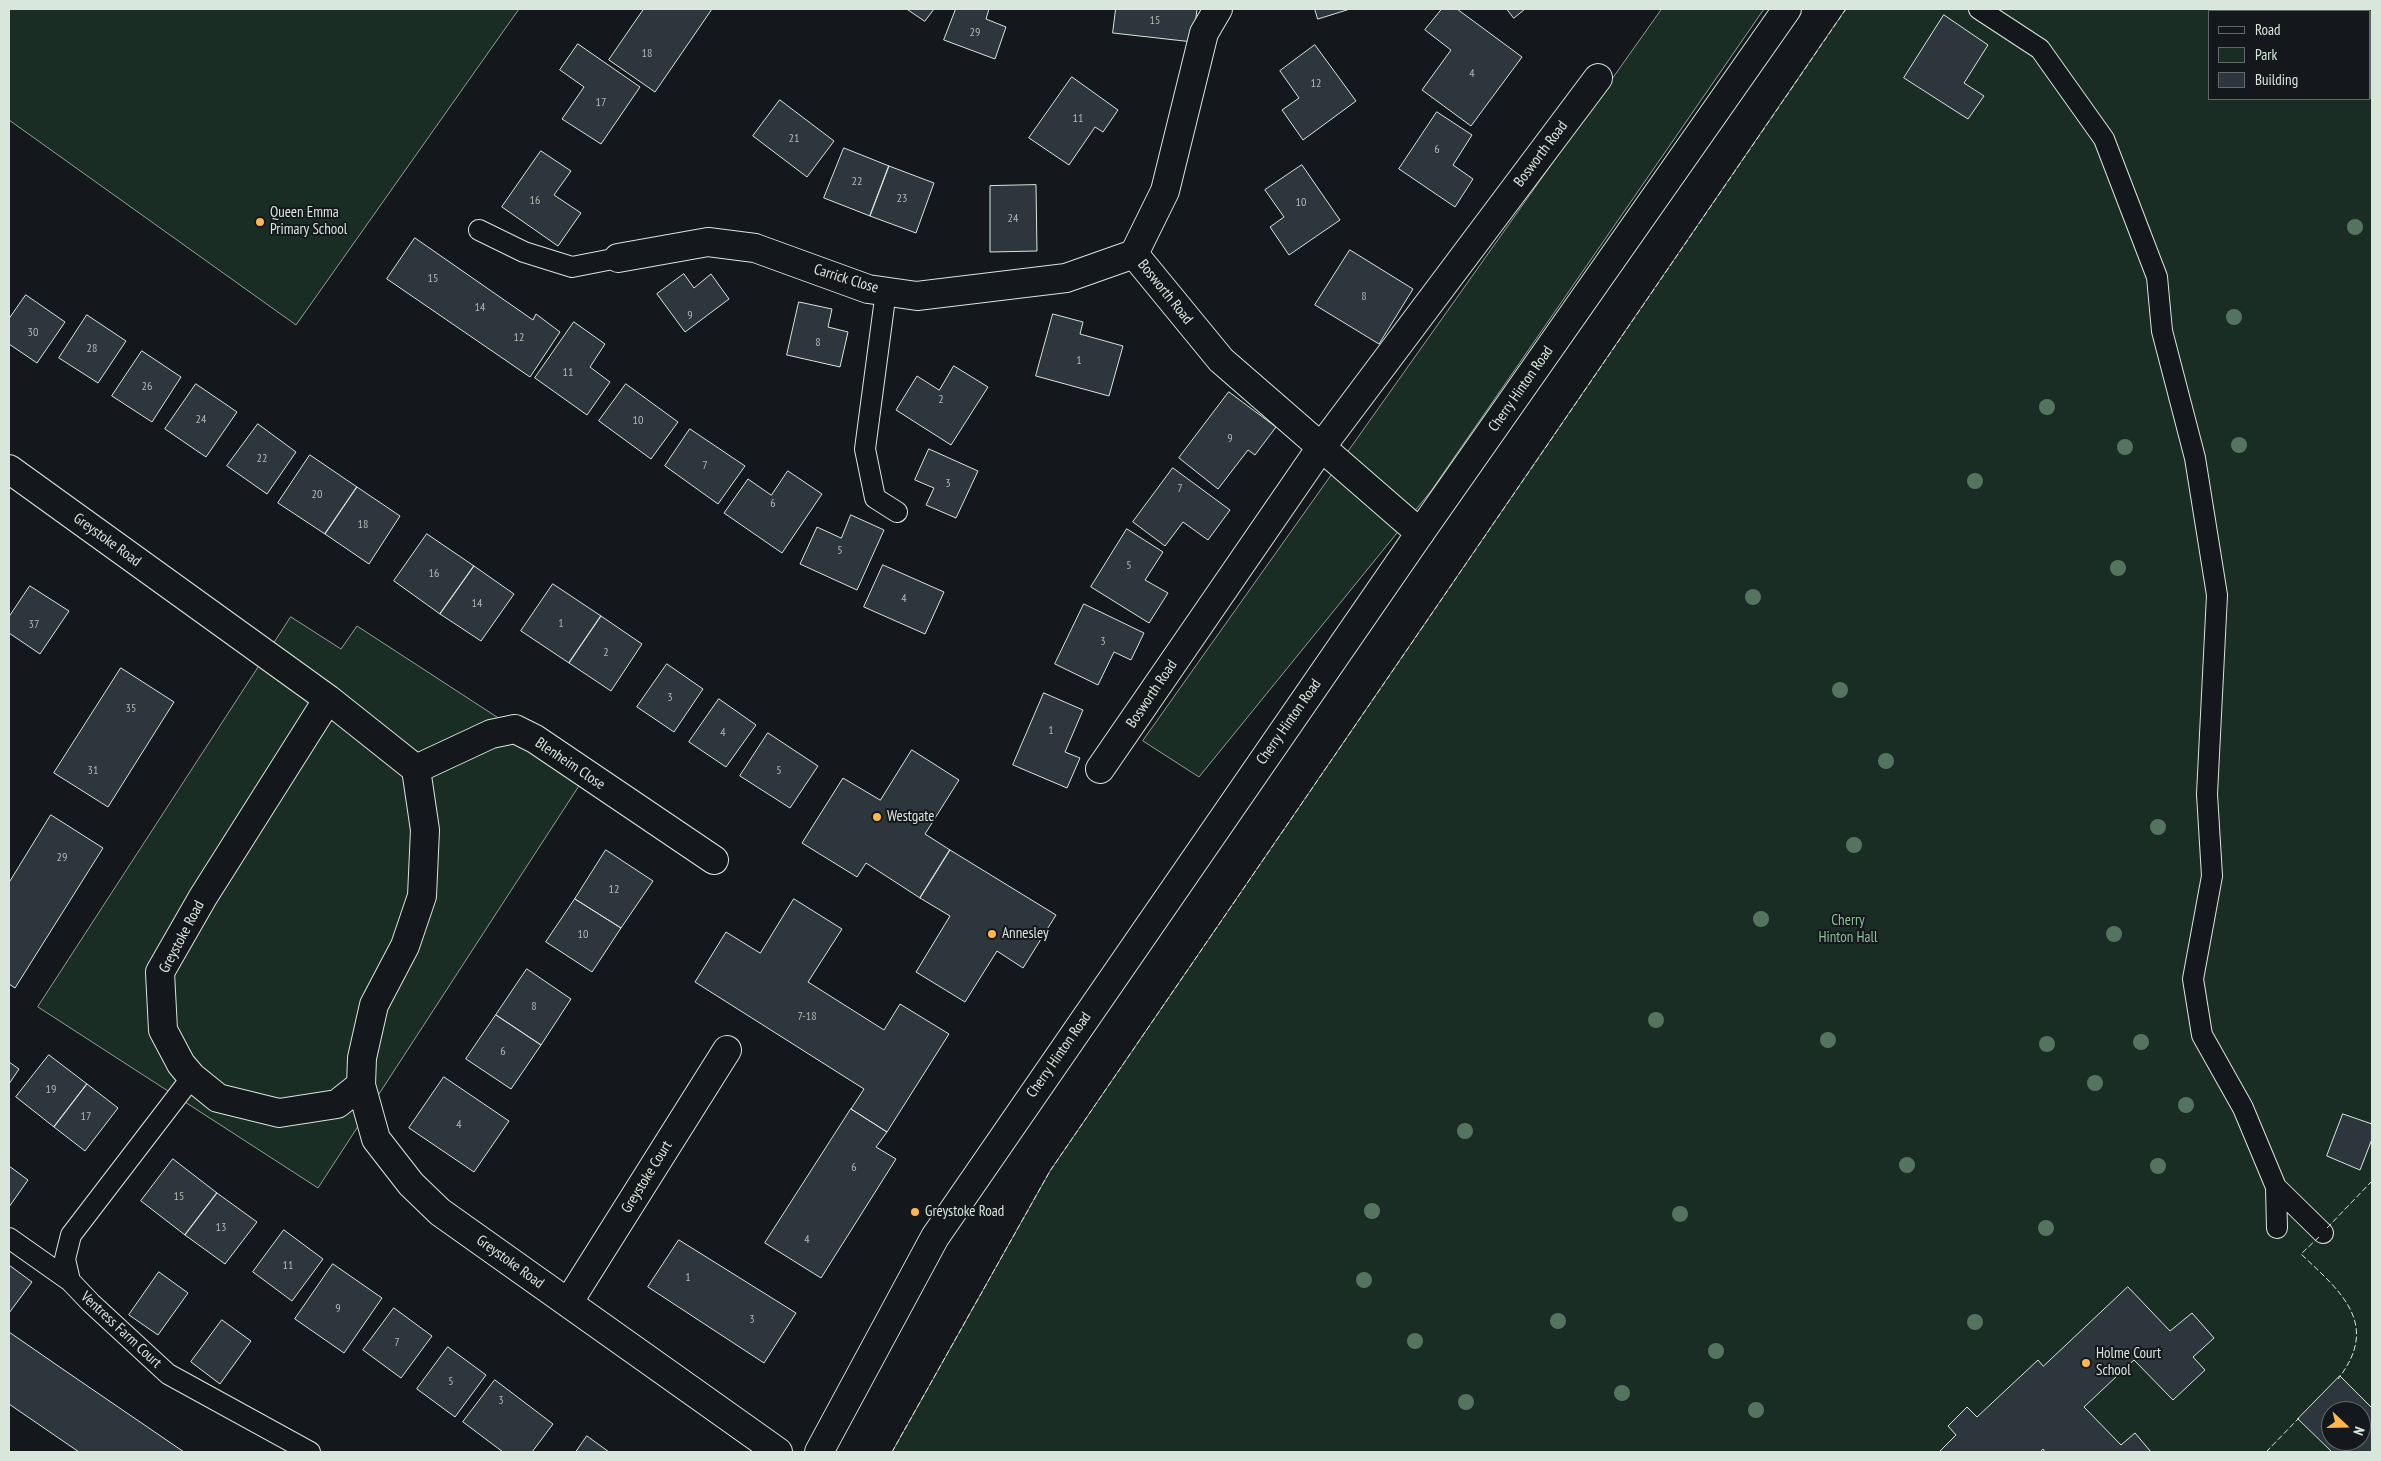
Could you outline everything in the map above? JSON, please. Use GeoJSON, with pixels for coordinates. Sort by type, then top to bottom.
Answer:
{"type":"FeatureCollection","features":[{"type":"Feature","properties":{"kind":"street","name":"Bosworth Road"},"geometry":{"type":"LineString","coordinates":[[1218,9],[1204,33],[1165,191],[1134,254],[1221,360],[1420,532]]}},
{"type":"Feature","properties":{"kind":"street","name":"Cherry Hinton Road"},"geometry":{"type":"LineString","coordinates":[[819,1452],[935,1237],[1420,532],[1788,9]]}},
{"type":"Feature","properties":{"kind":"street","name":"Bosworth Road"},"geometry":{"type":"LineString","coordinates":[[1100,769],[1322,446],[1598,78]]}},
{"type":"Feature","properties":{"kind":"street","name":"Carrick Close"},"geometry":{"type":"LineString","coordinates":[[618,258],[708,242],[755,248],[868,289],[917,296],[1066,278],[1134,254]]}},
{"type":"Feature","properties":{"kind":"street","name":"Greystoke Road"},"geometry":{"type":"LineString","coordinates":[[9,469],[328,699],[416,768],[426,830],[422,896],[405,946],[374,1005],[362,1058],[361,1086],[376,1139],[411,1184],[440,1212],[778,1452]]}},
{"type":"Feature","properties":{"kind":"street","name":"Greystoke Road"},"geometry":{"type":"LineString","coordinates":[[328,699],[203,897],[160,972],[163,1030],[181,1064],[192,1077],[218,1098],[279,1113],[337,1104],[361,1086]]}},
{"type":"Feature","properties":{"kind":"street","name":"Blenheim Close"},"geometry":{"type":"LineString","coordinates":[[416,768],[491,734],[515,730],[535,739],[714,860]]}},
{"type":"Feature","properties":{"kind":"street","name":"Greystoke Court"},"geometry":{"type":"LineString","coordinates":[[568,1303],[727,1050]]}},
{"type":"Feature","properties":{"kind":"lane"},"geometry":{"type":"LineString","coordinates":[[1984,10],[2040,49],[2104,139],[2157,277],[2162,331],[2195,458],[2217,595],[2208,794],[2212,876],[2192,979],[2202,1035],[2244,1108],[2276,1187],[2278,1228]]}},
{"type":"Feature","properties":{"kind":"lane"},"geometry":{"type":"LineString","coordinates":[[478,230],[524,252],[572,267],[618,258]]}},
{"type":"Feature","properties":{"kind":"lane"},"geometry":{"type":"LineString","coordinates":[[886,291],[865,449],[875,498],[897,512]]}},
{"type":"Feature","properties":{"kind":"lane","name":"Ventress Farm Court"},"geometry":{"type":"LineString","coordinates":[[192,1077],[71,1235],[64,1259],[70,1281],[91,1304],[168,1374],[310,1452]]}},
{"type":"Feature","properties":{"kind":"lane"},"geometry":{"type":"LineString","coordinates":[[2276,1187],[2323,1233]]}},
{"type":"Feature","properties":{"kind":"lane"},"geometry":{"type":"LineString","coordinates":[[9,1238],[70,1281]]}},
{"type":"Feature","properties":{"kind":"green space","name":"Queen Emma Primary School"},"geometry":{"type":"Polygon","coordinates":[[[9,9],[519,9],[296,325],[9,120],[9,9]]]}},
{"type":"Feature","properties":{"kind":"green space"},"geometry":{"type":"Polygon","coordinates":[[[1662,9],[1764,9],[1431,491],[1199,777],[1143,741],[1662,9]]]}},
{"type":"Feature","properties":{"kind":"green space","name":"Cherry Hinton Hall"},"geometry":{"type":"Polygon","coordinates":[[[1846,9],[2372,9],[2372,1452],[892,1452],[1050,1171],[1846,9]]]}},
{"type":"Feature","properties":{"kind":"green space"},"geometry":{"type":"Polygon","coordinates":[[[291,617],[341,649],[357,626],[586,775],[318,1188],[38,1007],[291,617]]]}},
{"type":"Feature","properties":{"kind":"building"},"geometry":{"type":"Polygon","coordinates":[[[644,9],[712,9],[655,92],[609,60],[644,9]]]}},
{"type":"Feature","properties":{"kind":"building"},"geometry":{"type":"Polygon","coordinates":[[[907,9],[934,9],[925,21],[907,9]]]}},
{"type":"Feature","properties":{"kind":"building"},"geometry":{"type":"Polygon","coordinates":[[[956,9],[989,9],[986,19],[1006,27],[995,59],[944,40],[956,9]]]}},
{"type":"Feature","properties":{"kind":"building"},"geometry":{"type":"Polygon","coordinates":[[[1116,9],[1197,9],[1193,42],[1113,33],[1116,9]]]}},
{"type":"Feature","properties":{"kind":"building"},"geometry":{"type":"Polygon","coordinates":[[[1315,9],[1350,9],[1318,19],[1315,9]]]}},
{"type":"Feature","properties":{"kind":"building"},"geometry":{"type":"Polygon","coordinates":[[[1442,9],[1457,9],[1522,57],[1471,126],[1422,90],[1451,50],[1425,30],[1442,9]]]}},
{"type":"Feature","properties":{"kind":"building"},"geometry":{"type":"Polygon","coordinates":[[[1507,9],[1525,9],[1514,18],[1507,9]]]}},
{"type":"Feature","properties":{"kind":"building"},"geometry":{"type":"Polygon","coordinates":[[[1944,15],[1988,45],[1964,83],[1984,96],[1968,119],[1904,78],[1944,15]]]}},
{"type":"Feature","properties":{"kind":"building"},"geometry":{"type":"Polygon","coordinates":[[[578,44],[640,87],[601,144],[562,119],[584,87],[560,70],[578,44]]]}},
{"type":"Feature","properties":{"kind":"building"},"geometry":{"type":"Polygon","coordinates":[[[1315,45],[1356,101],[1303,140],[1282,110],[1299,98],[1280,71],[1315,45]]]}},
{"type":"Feature","properties":{"kind":"building"},"geometry":{"type":"Polygon","coordinates":[[[1072,77],[1118,110],[1103,132],[1095,127],[1069,165],[1029,138],[1072,77]]]}},
{"type":"Feature","properties":{"kind":"building"},"geometry":{"type":"Polygon","coordinates":[[[780,100],[834,141],[807,177],[753,136],[780,100]]]}},
{"type":"Feature","properties":{"kind":"building"},"geometry":{"type":"Polygon","coordinates":[[[1437,112],[1472,135],[1453,165],[1473,179],[1455,207],[1399,169],[1437,112]]]}},
{"type":"Feature","properties":{"kind":"building"},"geometry":{"type":"Polygon","coordinates":[[[844,148],[889,166],[870,216],[824,198],[844,148]]]}},
{"type":"Feature","properties":{"kind":"building"},"geometry":{"type":"Polygon","coordinates":[[[541,151],[571,171],[554,195],[581,213],[558,246],[502,207],[541,151]]]}},
{"type":"Feature","properties":{"kind":"building"},"geometry":{"type":"Polygon","coordinates":[[[1302,165],[1340,220],[1289,255],[1270,227],[1284,217],[1265,190],[1302,165]]]}},
{"type":"Feature","properties":{"kind":"building"},"geometry":{"type":"Polygon","coordinates":[[[889,166],[934,183],[916,233],[870,216],[889,166]]]}},
{"type":"Feature","properties":{"kind":"building"},"geometry":{"type":"Polygon","coordinates":[[[1036,185],[1037,251],[990,252],[990,186],[1036,185]]]}},
{"type":"Feature","properties":{"kind":"building"},"geometry":{"type":"Polygon","coordinates":[[[415,238],[533,320],[536,314],[560,332],[530,377],[387,279],[415,238]]]}},
{"type":"Feature","properties":{"kind":"building"},"geometry":{"type":"Polygon","coordinates":[[[1350,250],[1413,289],[1379,344],[1315,305],[1350,250]]]}},
{"type":"Feature","properties":{"kind":"building"},"geometry":{"type":"Polygon","coordinates":[[[684,274],[694,288],[711,274],[729,299],[685,332],[657,294],[684,274]]]}},
{"type":"Feature","properties":{"kind":"building"},"geometry":{"type":"Polygon","coordinates":[[[26,295],[65,322],[37,363],[9,344],[9,319],[26,295]]]}},
{"type":"Feature","properties":{"kind":"building"},"geometry":{"type":"Polygon","coordinates":[[[799,302],[832,309],[828,327],[848,332],[840,367],[787,355],[799,302]]]}},
{"type":"Feature","properties":{"kind":"building"},"geometry":{"type":"Polygon","coordinates":[[[1053,314],[1083,322],[1080,334],[1123,346],[1109,396],[1036,376],[1053,314]]]}},
{"type":"Feature","properties":{"kind":"building"},"geometry":{"type":"Polygon","coordinates":[[[87,315],[126,341],[98,383],[59,358],[87,315]]]}},
{"type":"Feature","properties":{"kind":"building"},"geometry":{"type":"Polygon","coordinates":[[[574,322],[605,344],[590,367],[610,382],[587,415],[535,378],[574,322]]]}},
{"type":"Feature","properties":{"kind":"building"},"geometry":{"type":"Polygon","coordinates":[[[142,351],[181,377],[152,422],[112,396],[142,351]]]}},
{"type":"Feature","properties":{"kind":"building"},"geometry":{"type":"Polygon","coordinates":[[[954,366],[988,387],[951,445],[896,410],[917,376],[939,390],[954,366]]]}},
{"type":"Feature","properties":{"kind":"building"},"geometry":{"type":"Polygon","coordinates":[[[196,384],[237,412],[206,457],[165,429],[196,384]]]}},
{"type":"Feature","properties":{"kind":"building"},"geometry":{"type":"Polygon","coordinates":[[[626,384],[678,422],[651,459],[599,421],[626,384]]]}},
{"type":"Feature","properties":{"kind":"building"},"geometry":{"type":"Polygon","coordinates":[[[1229,392],[1276,427],[1255,455],[1248,450],[1218,489],[1179,458],[1229,392]]]}},
{"type":"Feature","properties":{"kind":"building"},"geometry":{"type":"Polygon","coordinates":[[[258,424],[296,452],[267,494],[227,466],[258,424]]]}},
{"type":"Feature","properties":{"kind":"building"},"geometry":{"type":"Polygon","coordinates":[[[690,429],[745,466],[718,504],[665,466],[690,429]]]}},
{"type":"Feature","properties":{"kind":"building"},"geometry":{"type":"Polygon","coordinates":[[[929,449],[978,471],[956,518],[926,505],[934,488],[915,480],[929,449]]]}},
{"type":"Feature","properties":{"kind":"building"},"geometry":{"type":"Polygon","coordinates":[[[310,455],[357,487],[325,534],[278,503],[310,455]]]}},
{"type":"Feature","properties":{"kind":"building"},"geometry":{"type":"Polygon","coordinates":[[[1173,468],[1230,510],[1208,540],[1183,522],[1165,546],[1133,522],[1173,468]]]}},
{"type":"Feature","properties":{"kind":"building"},"geometry":{"type":"Polygon","coordinates":[[[788,471],[822,494],[782,553],[724,513],[748,479],[771,495],[788,471]]]}},
{"type":"Feature","properties":{"kind":"building"},"geometry":{"type":"Polygon","coordinates":[[[357,487],[400,516],[369,564],[325,534],[357,487]]]}},
{"type":"Feature","properties":{"kind":"building"},"geometry":{"type":"Polygon","coordinates":[[[851,515],[884,530],[857,590],[800,564],[817,527],[841,538],[851,515]]]}},
{"type":"Feature","properties":{"kind":"building"},"geometry":{"type":"Polygon","coordinates":[[[1127,529],[1163,552],[1145,580],[1168,593],[1149,623],[1091,587],[1127,529]]]}},
{"type":"Feature","properties":{"kind":"building"},"geometry":{"type":"Polygon","coordinates":[[[427,534],[474,566],[440,614],[394,581],[427,534]]]}},
{"type":"Feature","properties":{"kind":"building"},"geometry":{"type":"Polygon","coordinates":[[[883,565],[944,592],[925,634],[864,607],[883,565]]]}},
{"type":"Feature","properties":{"kind":"building"},"geometry":{"type":"Polygon","coordinates":[[[474,566],[514,594],[481,641],[440,614],[474,566]]]}},
{"type":"Feature","properties":{"kind":"building"},"geometry":{"type":"Polygon","coordinates":[[[553,584],[601,616],[569,663],[521,631],[553,584]]]}},
{"type":"Feature","properties":{"kind":"building"},"geometry":{"type":"Polygon","coordinates":[[[30,586],[69,611],[40,654],[9,633],[9,617],[30,586]]]}},
{"type":"Feature","properties":{"kind":"building"},"geometry":{"type":"Polygon","coordinates":[[[1084,604],[1144,633],[1131,660],[1114,652],[1098,685],[1055,664],[1084,604]]]}},
{"type":"Feature","properties":{"kind":"building"},"geometry":{"type":"Polygon","coordinates":[[[601,616],[642,644],[611,691],[569,663],[601,616]]]}},
{"type":"Feature","properties":{"kind":"building"},"geometry":{"type":"Polygon","coordinates":[[[667,664],[703,689],[674,732],[637,707],[667,664]]]}},
{"type":"Feature","properties":{"kind":"building"},"geometry":{"type":"Polygon","coordinates":[[[121,668],[174,702],[108,807],[54,773],[121,668]]]}},
{"type":"Feature","properties":{"kind":"building"},"geometry":{"type":"Polygon","coordinates":[[[1044,693],[1083,710],[1065,752],[1080,758],[1067,788],[1013,765],[1044,693]]]}},
{"type":"Feature","properties":{"kind":"building"},"geometry":{"type":"Polygon","coordinates":[[[719,699],[756,725],[726,767],[689,742],[719,699]]]}},
{"type":"Feature","properties":{"kind":"building"},"geometry":{"type":"Polygon","coordinates":[[[768,733],[818,766],[790,808],[740,776],[768,733]]]}},
{"type":"Feature","properties":{"kind":"building","name":"Westgate"},"geometry":{"type":"Polygon","coordinates":[[[912,750],[959,780],[925,834],[950,850],[920,898],[866,863],[857,877],[802,843],[843,778],[880,800],[912,750]]]}},
{"type":"Feature","properties":{"kind":"building"},"geometry":{"type":"Polygon","coordinates":[[[51,815],[103,848],[15,988],[9,984],[9,883],[51,815]]]}},
{"type":"Feature","properties":{"kind":"building"},"geometry":{"type":"Polygon","coordinates":[[[606,850],[653,881],[621,928],[575,899],[606,850]]]}},
{"type":"Feature","properties":{"kind":"building","name":"Annesley"},"geometry":{"type":"Polygon","coordinates":[[[950,850],[1056,915],[1023,968],[997,951],[965,1002],[916,972],[950,916],[920,898],[950,850]]]}},
{"type":"Feature","properties":{"kind":"building"},"geometry":{"type":"Polygon","coordinates":[[[575,899],[621,928],[592,972],[546,942],[575,899]]]}},
{"type":"Feature","properties":{"kind":"building"},"geometry":{"type":"Polygon","coordinates":[[[794,899],[842,929],[808,982],[884,1030],[900,1004],[949,1034],[887,1132],[851,1109],[864,1089],[695,982],[726,932],[760,953],[794,899]]]}},
{"type":"Feature","properties":{"kind":"building"},"geometry":{"type":"Polygon","coordinates":[[[527,969],[571,999],[541,1045],[496,1015],[527,969]]]}},
{"type":"Feature","properties":{"kind":"building"},"geometry":{"type":"Polygon","coordinates":[[[496,1015],[541,1045],[511,1089],[466,1059],[496,1015]]]}},
{"type":"Feature","properties":{"kind":"building"},"geometry":{"type":"Polygon","coordinates":[[[49,1055],[87,1084],[54,1127],[16,1097],[49,1055]]]}},
{"type":"Feature","properties":{"kind":"building"},"geometry":{"type":"Polygon","coordinates":[[[9,1062],[19,1069],[9,1084],[9,1062]]]}},
{"type":"Feature","properties":{"kind":"building"},"geometry":{"type":"Polygon","coordinates":[[[444,1077],[509,1121],[474,1172],[409,1128],[444,1077]]]}},
{"type":"Feature","properties":{"kind":"building"},"geometry":{"type":"Polygon","coordinates":[[[87,1084],[118,1108],[85,1151],[54,1127],[87,1084]]]}},
{"type":"Feature","properties":{"kind":"building"},"geometry":{"type":"Polygon","coordinates":[[[851,1109],[887,1132],[876,1147],[896,1159],[821,1278],[765,1243],[851,1109]]]}},
{"type":"Feature","properties":{"kind":"building"},"geometry":{"type":"Polygon","coordinates":[[[2343,1114],[2372,1124],[2372,1139],[2360,1170],[2327,1156],[2343,1114]]]}},
{"type":"Feature","properties":{"kind":"building"},"geometry":{"type":"Polygon","coordinates":[[[173,1159],[217,1193],[185,1235],[141,1201],[173,1159]]]}},
{"type":"Feature","properties":{"kind":"building"},"geometry":{"type":"Polygon","coordinates":[[[9,1166],[28,1180],[9,1207],[9,1166]]]}},
{"type":"Feature","properties":{"kind":"building"},"geometry":{"type":"Polygon","coordinates":[[[217,1193],[257,1222],[225,1264],[185,1235],[217,1193]]]}},
{"type":"Feature","properties":{"kind":"building"},"geometry":{"type":"Polygon","coordinates":[[[284,1230],[323,1259],[292,1301],[253,1272],[284,1230]]]}},
{"type":"Feature","properties":{"kind":"building"},"geometry":{"type":"Polygon","coordinates":[[[679,1240],[796,1313],[764,1363],[648,1287],[679,1240]]]}},
{"type":"Feature","properties":{"kind":"building"},"geometry":{"type":"Polygon","coordinates":[[[333,1264],[382,1298],[344,1353],[295,1319],[333,1264]]]}},
{"type":"Feature","properties":{"kind":"building"},"geometry":{"type":"Polygon","coordinates":[[[9,1265],[32,1282],[9,1313],[9,1265]]]}},
{"type":"Feature","properties":{"kind":"building"},"geometry":{"type":"Polygon","coordinates":[[[159,1272],[188,1293],[158,1335],[129,1315],[159,1272]]]}},
{"type":"Feature","properties":{"kind":"building"},"geometry":{"type":"Polygon","coordinates":[[[2128,1287],[2170,1331],[2192,1313],[2214,1338],[2193,1357],[2205,1370],[2173,1400],[2134,1360],[2084,1407],[2121,1445],[2135,1433],[2151,1452],[2045,1452],[2043,1449],[2040,1452],[1939,1452],[1956,1435],[1948,1426],[1967,1407],[1977,1417],[2038,1360],[2043,1366],[2128,1287]]]}},
{"type":"Feature","properties":{"kind":"building"},"geometry":{"type":"Polygon","coordinates":[[[394,1308],[432,1336],[401,1378],[363,1350],[394,1308]]]}},
{"type":"Feature","properties":{"kind":"building"},"geometry":{"type":"Polygon","coordinates":[[[222,1320],[251,1341],[220,1384],[191,1362],[222,1320]]]}},
{"type":"Feature","properties":{"kind":"building"},"geometry":{"type":"Polygon","coordinates":[[[9,1332],[184,1452],[79,1452],[9,1404],[9,1332]]]}},
{"type":"Feature","properties":{"kind":"building"},"geometry":{"type":"Polygon","coordinates":[[[448,1347],[486,1375],[455,1417],[417,1389],[448,1347]]]}},
{"type":"Feature","properties":{"kind":"building"},"geometry":{"type":"Polygon","coordinates":[[[2340,1376],[2365,1401],[2321,1401],[2321,1441],[2298,1419],[2340,1376]]]}},
{"type":"Feature","properties":{"kind":"building"},"geometry":{"type":"Polygon","coordinates":[[[495,1380],[553,1424],[532,1452],[503,1452],[463,1422],[495,1380]]]}},
{"type":"Feature","properties":{"kind":"building"},"geometry":{"type":"Polygon","coordinates":[[[2371,1407],[2372,1452],[2332,1452],[2371,1451],[2371,1407]]]}},
{"type":"Feature","properties":{"kind":"building"},"geometry":{"type":"Polygon","coordinates":[[[587,1436],[609,1452],[576,1452],[587,1436]]]}},
{"type":"Feature","properties":{"kind":"fence"},"geometry":{"type":"LineString","coordinates":[[892,1452],[1050,1171],[1846,9]]}},
{"type":"Feature","properties":{"kind":"fence"},"geometry":{"type":"LineString","coordinates":[[2327,1228],[2372,1181]]}},
{"type":"Feature","properties":{"kind":"fence"},"geometry":{"type":"LineString","coordinates":[[2319,1237],[2301,1254],[2342,1296],[2351,1310],[2356,1325],[2356,1342],[2350,1359],[2338,1379]]}},
{"type":"Feature","properties":{"kind":"fence"},"geometry":{"type":"LineString","coordinates":[[2266,1452],[2299,1418]]}},
{"type":"Feature","properties":{"kind":"place","name":"Queen Emma Primary School"},"geometry":{"type":"Point","coordinates":[260,222]}},
{"type":"Feature","properties":{"kind":"place","name":"Westgate"},"geometry":{"type":"Point","coordinates":[877,817]}},
{"type":"Feature","properties":{"kind":"place","name":"Annesley"},"geometry":{"type":"Point","coordinates":[992,934]}},
{"type":"Feature","properties":{"kind":"place","name":"Greystoke Road"},"geometry":{"type":"Point","coordinates":[915,1212]}},
{"type":"Feature","properties":{"kind":"place","name":"Holme Court School"},"geometry":{"type":"Point","coordinates":[2086,1363]}}]}
